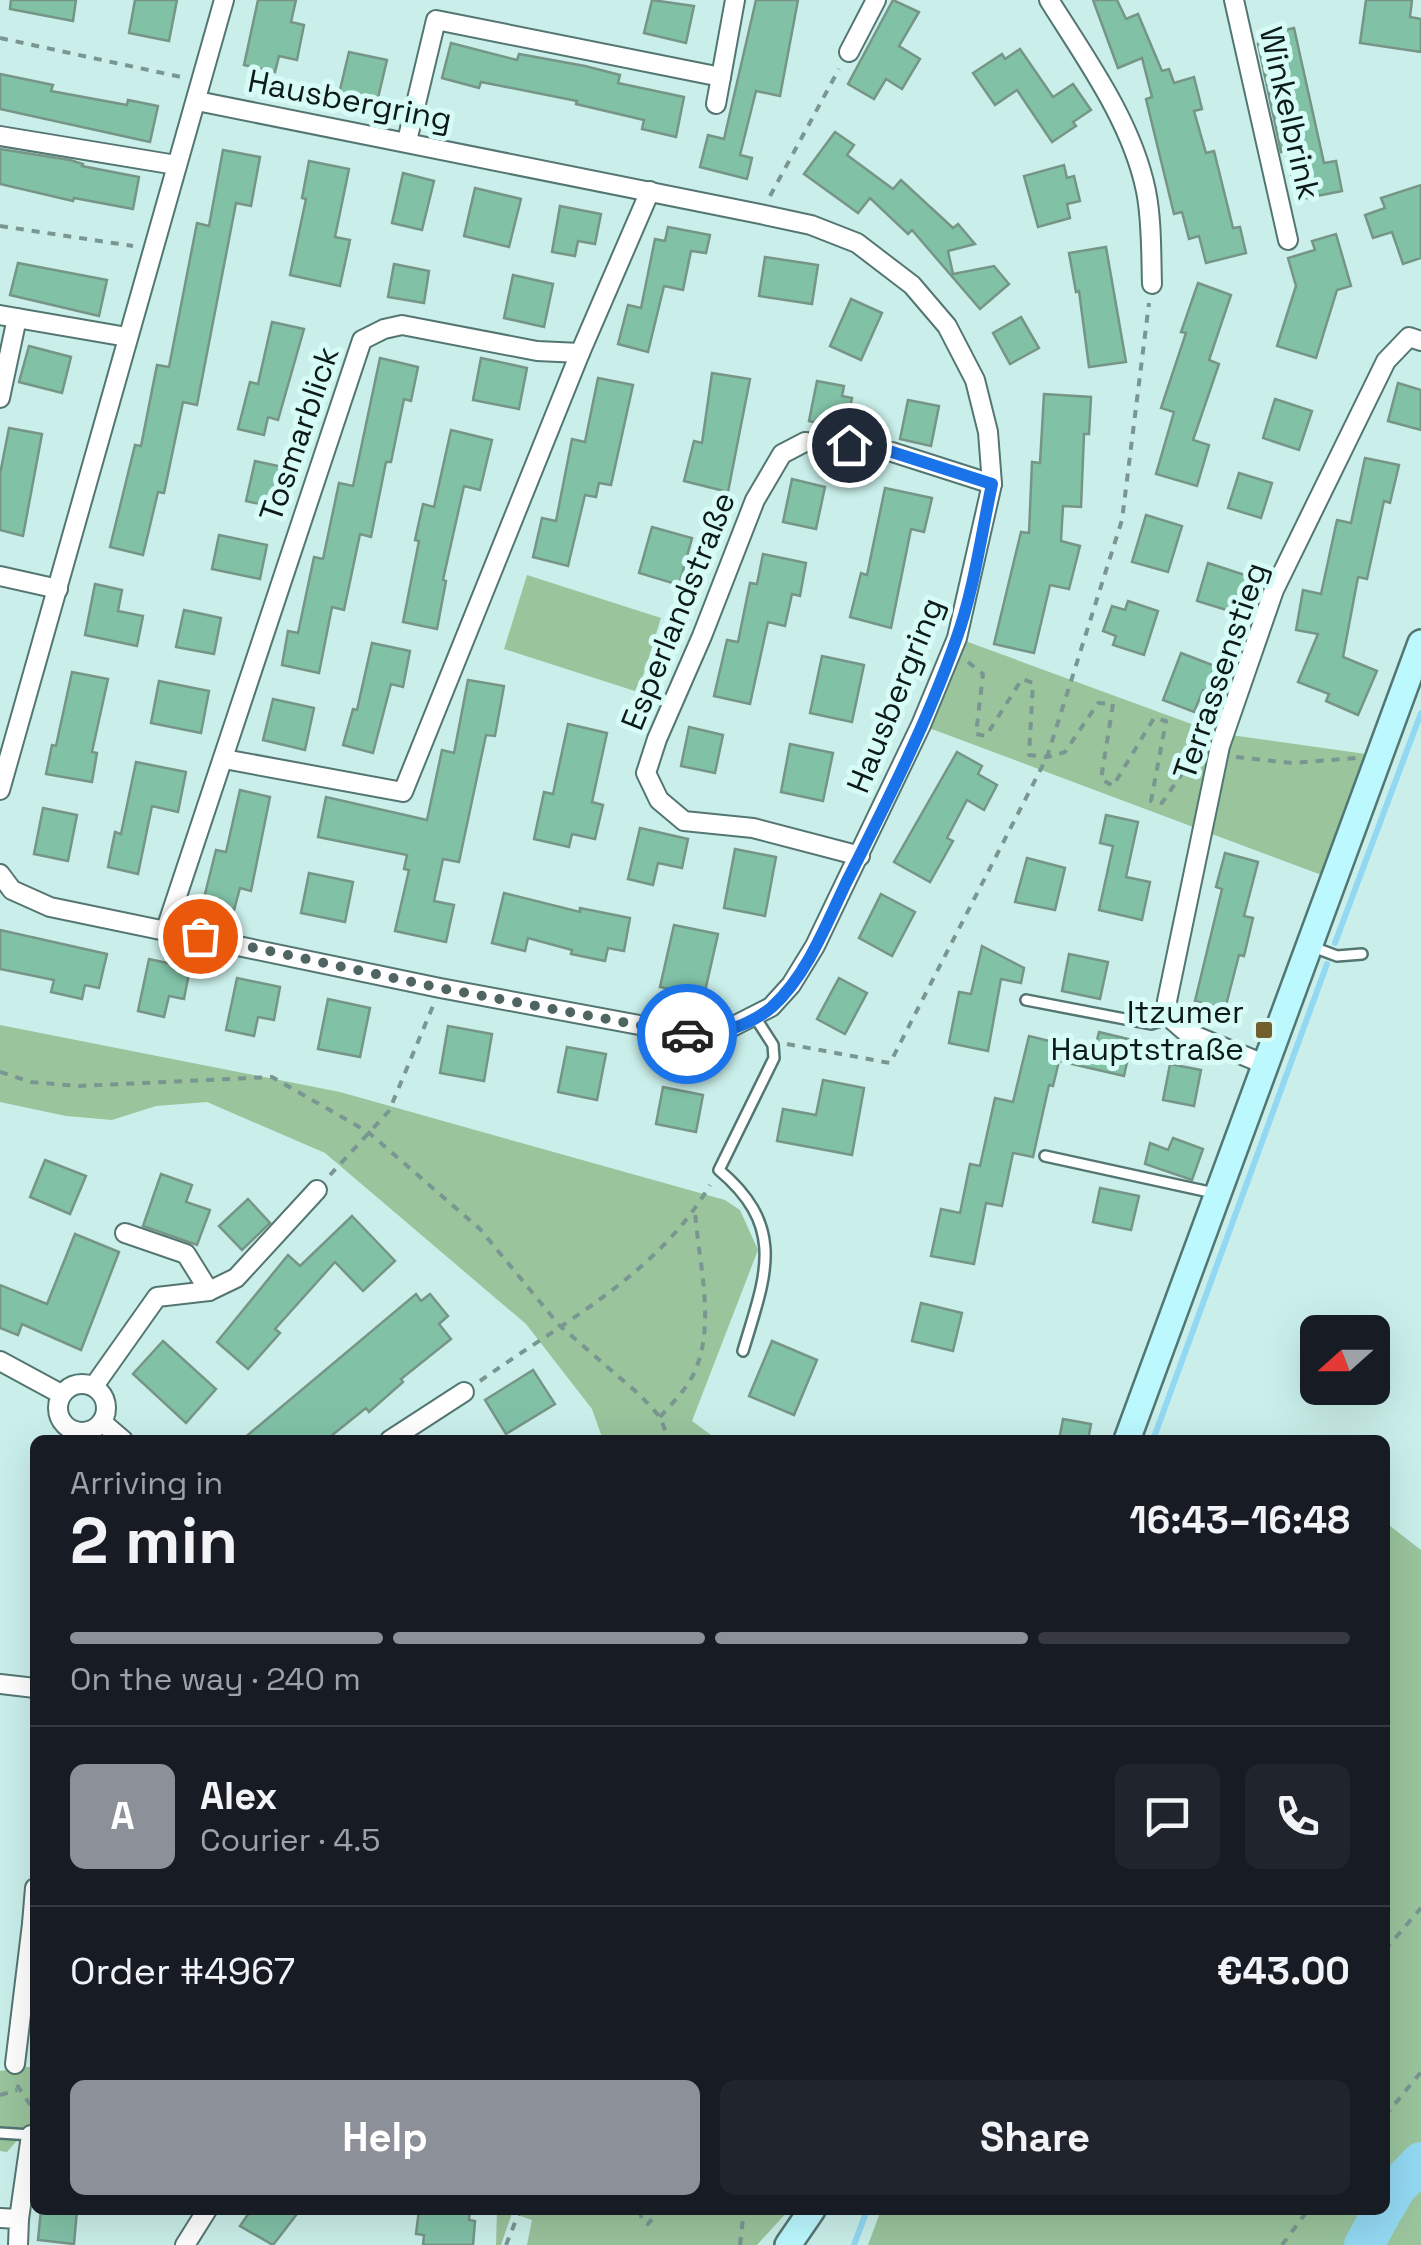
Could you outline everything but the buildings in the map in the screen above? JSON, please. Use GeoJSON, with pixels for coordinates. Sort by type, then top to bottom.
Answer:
{"type":"FeatureCollection","features":[{"type":"Feature","properties":{"kind":"main road"},"geometry":{"type":"LineString","coordinates":[[1129,1435],[1421,643]]}},
{"type":"Feature","properties":{"kind":"main road"},"geometry":{"type":"LineString","coordinates":[[788,2245],[809,2215]]}},
{"type":"Feature","properties":{"kind":"street","name":"Hausbergring"},"geometry":{"type":"LineString","coordinates":[[1,780],[224,0]]}},
{"type":"Feature","properties":{"kind":"street"},"geometry":{"type":"LineString","coordinates":[[407,142],[440,0]]}},
{"type":"Feature","properties":{"kind":"street"},"geometry":{"type":"LineString","coordinates":[[716,104],[735,0]]}},
{"type":"Feature","properties":{"kind":"street"},"geometry":{"type":"LineString","coordinates":[[848,52],[876,0]]}},
{"type":"Feature","properties":{"kind":"street"},"geometry":{"type":"LineString","coordinates":[[1049,0],[1094,71],[1136,153],[1147,194],[1152,284]]}},
{"type":"Feature","properties":{"kind":"street","name":"Winkelbrink"},"geometry":{"type":"LineString","coordinates":[[1234,0],[1288,240]]}},
{"type":"Feature","properties":{"kind":"street"},"geometry":{"type":"LineString","coordinates":[[436,20],[721,76]]}},
{"type":"Feature","properties":{"kind":"street","name":"Hausbergring"},"geometry":{"type":"LineString","coordinates":[[0,874],[12,890],[50,907],[440,988],[692,1035],[724,1032],[771,1007],[791,985],[816,946],[950,656],[970,591],[992,484],[988,432],[975,380],[947,326],[912,285],[857,243],[811,226],[760,214],[197,100]]}},
{"type":"Feature","properties":{"kind":"street"},"geometry":{"type":"LineString","coordinates":[[0,136],[176,165]]}},
{"type":"Feature","properties":{"kind":"street"},"geometry":{"type":"LineString","coordinates":[[224,759],[403,792],[580,353],[650,192]]}},
{"type":"Feature","properties":{"kind":"street"},"geometry":{"type":"LineString","coordinates":[[0,398],[9,317],[128,337]]}},
{"type":"Feature","properties":{"kind":"street","name":"Tosmarblick"},"geometry":{"type":"LineString","coordinates":[[166,929],[362,340],[402,325],[537,351],[580,353]]}},
{"type":"Feature","properties":{"kind":"street","name":"Terrassenstieg"},"geometry":{"type":"LineString","coordinates":[[1170,1018],[1166,1002],[1220,746],[1274,590],[1386,361],[1409,337],[1421,340]]}},
{"type":"Feature","properties":{"kind":"street","name":"Esperlandstraße"},"geometry":{"type":"LineString","coordinates":[[860,856],[753,828],[684,820],[659,800],[646,773],[657,739],[755,500],[782,454],[806,442],[849,445],[892,452],[992,484]]}},
{"type":"Feature","properties":{"kind":"street"},"geometry":{"type":"LineString","coordinates":[[0,576],[58,589]]}},
{"type":"Feature","properties":{"kind":"street"},"geometry":{"type":"LineString","coordinates":[[1170,1018],[1186,1032],[1264,1064]]}},
{"type":"Feature","properties":{"kind":"street"},"geometry":{"type":"LineString","coordinates":[[94,1386],[157,1297],[209,1291],[236,1278],[317,1190]]}},
{"type":"Feature","properties":{"kind":"street"},"geometry":{"type":"LineString","coordinates":[[125,1233],[186,1254],[209,1291]]}},
{"type":"Feature","properties":{"kind":"street"},"geometry":{"type":"LineString","coordinates":[[0,1362],[61,1394]]}},
{"type":"Feature","properties":{"kind":"street"},"geometry":{"type":"LineString","coordinates":[[61,1394],[80,1383],[94,1386],[104,1398],[102,1422],[76,1435]]}},
{"type":"Feature","properties":{"kind":"street"},"geometry":{"type":"LineString","coordinates":[[398,1435],[464,1392]]}},
{"type":"Feature","properties":{"kind":"street"},"geometry":{"type":"LineString","coordinates":[[61,1394],[59,1416],[72,1435]]}},
{"type":"Feature","properties":{"kind":"street"},"geometry":{"type":"LineString","coordinates":[[102,1422],[117,1435]]}},
{"type":"Feature","properties":{"kind":"street"},"geometry":{"type":"LineString","coordinates":[[0,1684],[30,1687]]}},
{"type":"Feature","properties":{"kind":"street"},"geometry":{"type":"LineString","coordinates":[[15,2064],[30,1947]]}},
{"type":"Feature","properties":{"kind":"street"},"geometry":{"type":"LineString","coordinates":[[18,2245],[10,2219],[30,2138]]}},
{"type":"Feature","properties":{"kind":"street"},"geometry":{"type":"LineString","coordinates":[[185,2245],[204,2215]]}},
{"type":"Feature","properties":{"kind":"lane"},"geometry":{"type":"LineString","coordinates":[[1311,946],[1337,956],[1362,954]]}},
{"type":"Feature","properties":{"kind":"lane"},"geometry":{"type":"LineString","coordinates":[[1026,1000],[1151,1024],[1170,1018]]}},
{"type":"Feature","properties":{"kind":"lane"},"geometry":{"type":"LineString","coordinates":[[743,1351],[766,1271],[767,1245],[749,1200],[719,1170],[774,1058],[772,1045],[755,1017]]}},
{"type":"Feature","properties":{"kind":"lane"},"geometry":{"type":"LineString","coordinates":[[1045,1156],[1217,1193]]}},
{"type":"Feature","properties":{"kind":"lane"},"geometry":{"type":"LineString","coordinates":[[0,2133],[30,2134]]}},
{"type":"Feature","properties":{"kind":"path"},"geometry":{"type":"LineString","coordinates":[[0,38],[202,81]]}},
{"type":"Feature","properties":{"kind":"path"},"geometry":{"type":"LineString","coordinates":[[760,214],[848,52]]}},
{"type":"Feature","properties":{"kind":"path"},"geometry":{"type":"LineString","coordinates":[[0,226],[152,250]]}},
{"type":"Feature","properties":{"kind":"path"},"geometry":{"type":"LineString","coordinates":[[772,1045],[787,1044],[890,1063],[1047,757],[1122,520],[1152,284]]}},
{"type":"Feature","properties":{"kind":"path"},"geometry":{"type":"LineString","coordinates":[[950,656],[971,663],[983,674],[976,734],[986,736],[1022,678],[1033,684],[1028,755],[1047,757],[1065,752],[1098,703],[1113,704],[1101,779],[1113,786],[1154,718],[1166,721],[1151,801],[1162,803],[1205,738],[1237,758],[1292,762],[1380,756]]}},
{"type":"Feature","properties":{"kind":"path"},"geometry":{"type":"LineString","coordinates":[[317,1190],[389,1112],[440,988]]}},
{"type":"Feature","properties":{"kind":"path"},"geometry":{"type":"LineString","coordinates":[[0,1072],[31,1082],[78,1086],[272,1077],[368,1132],[480,1229],[559,1325],[617,1372],[660,1417],[667,1435]]}},
{"type":"Feature","properties":{"kind":"path"},"geometry":{"type":"LineString","coordinates":[[464,1392],[612,1293],[695,1210],[719,1170]]}},
{"type":"Feature","properties":{"kind":"path"},"geometry":{"type":"LineString","coordinates":[[660,1417],[685,1390],[702,1349],[704,1310],[695,1210]]}},
{"type":"Feature","properties":{"kind":"path"},"geometry":{"type":"LineString","coordinates":[[1390,1944],[1421,1908]]}},
{"type":"Feature","properties":{"kind":"path"},"geometry":{"type":"LineString","coordinates":[[15,2064],[17,2090],[30,2105]]}},
{"type":"Feature","properties":{"kind":"path"},"geometry":{"type":"LineString","coordinates":[[1390,2110],[1421,2072]]}},
{"type":"Feature","properties":{"kind":"path"},"geometry":{"type":"LineString","coordinates":[[0,2095],[17,2090]]}},
{"type":"Feature","properties":{"kind":"path"},"geometry":{"type":"LineString","coordinates":[[506,2245],[518,2215]]}},
{"type":"Feature","properties":{"kind":"path"},"geometry":{"type":"LineString","coordinates":[[740,2245],[743,2215]]}},
{"type":"Feature","properties":{"kind":"path"},"geometry":{"type":"LineString","coordinates":[[1282,2245],[1304,2215]]}},
{"type":"Feature","properties":{"kind":"green space"},"geometry":{"type":"Polygon","coordinates":[[[527,575],[661,618],[638,692],[504,649],[527,575]]]}},
{"type":"Feature","properties":{"kind":"green space"},"geometry":{"type":"Polygon","coordinates":[[[957,638],[1216,733],[1380,756],[1335,880],[921,725],[957,638]]]}},
{"type":"Feature","properties":{"kind":"green space"},"geometry":{"type":"Polygon","coordinates":[[[0,1025],[340,1092],[725,1200],[740,1210],[758,1250],[692,1421],[711,1435],[601,1435],[592,1409],[526,1324],[325,1153],[207,1102],[156,1106],[112,1120],[66,1116],[0,1102],[0,1025]]]}},
{"type":"Feature","properties":{"kind":"green space"},"geometry":{"type":"Polygon","coordinates":[[[1390,1526],[1421,1550],[1421,2245],[868,2245],[879,2215],[1390,2215],[1390,1526]]]}},
{"type":"Feature","properties":{"kind":"green space"},"geometry":{"type":"Polygon","coordinates":[[[30,2067],[30,2126],[7,2152],[0,2151],[0,2071],[30,2067]]]}},
{"type":"Feature","properties":{"kind":"green space"},"geometry":{"type":"Polygon","coordinates":[[[497,2215],[511,2215],[501,2245],[496,2245],[497,2215]]]}},
{"type":"Feature","properties":{"kind":"green space"},"geometry":{"type":"Polygon","coordinates":[[[518,2215],[784,2215],[757,2245],[527,2245],[532,2220],[518,2215]]]}},
{"type":"Feature","properties":{"kind":"waterway"},"geometry":{"type":"LineString","coordinates":[[1335,943],[1421,713]]}},
{"type":"Feature","properties":{"kind":"waterway"},"geometry":{"type":"LineString","coordinates":[[1155,1435],[1327,964]]}},
{"type":"Feature","properties":{"kind":"waterway"},"geometry":{"type":"LineString","coordinates":[[1390,2198],[1421,2162]]}},
{"type":"Feature","properties":{"kind":"waterway"},"geometry":{"type":"LineString","coordinates":[[854,2245],[865,2215]]}},
{"type":"Feature","properties":{"kind":"waterway"},"geometry":{"type":"LineString","coordinates":[[1364,2245],[1380,2215]]}},
{"type":"Feature","properties":{"kind":"way so far"},"geometry":{"type":"LineString","coordinates":[[200,936],[440,988],[687,1034]]}},
{"type":"Feature","properties":{"kind":"place","name":"Itzumer Hauptstraße"},"geometry":{"type":"Point","coordinates":[1264,1030]}},
{"type":"Feature","properties":{"kind":"route"},"geometry":{"type":"LineString","coordinates":[[687,1034],[724,1032],[771,1007],[791,985],[816,946],[921,725],[957,638],[970,591],[992,484],[892,452],[849,445]]}}]}
